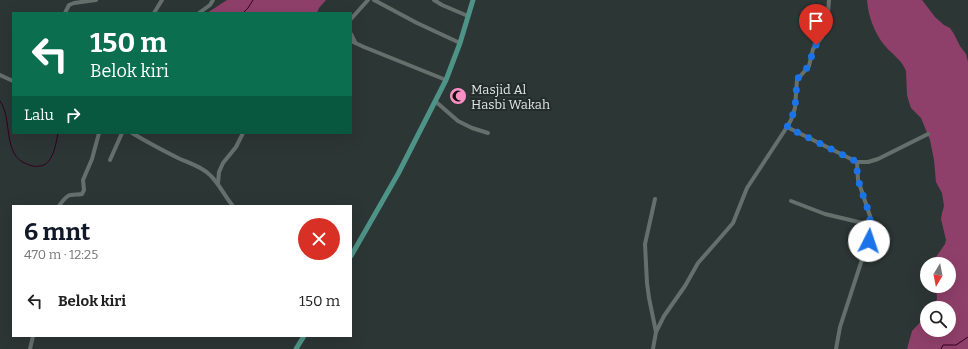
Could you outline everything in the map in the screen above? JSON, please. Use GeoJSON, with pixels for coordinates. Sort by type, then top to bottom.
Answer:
{"type":"FeatureCollection","features":[{"type":"Feature","properties":{"kind":"main road"},"geometry":{"type":"LineString","coordinates":[[352,254],[398,174],[446,80],[460,43],[473,0]]}},
{"type":"Feature","properties":{"kind":"main road"},"geometry":{"type":"LineString","coordinates":[[296,349],[303,337]]}},
{"type":"Feature","properties":{"kind":"street"},"geometry":{"type":"LineString","coordinates":[[66,12],[69,6],[74,3],[96,0]]}},
{"type":"Feature","properties":{"kind":"street"},"geometry":{"type":"LineString","coordinates":[[155,12],[162,0]]}},
{"type":"Feature","properties":{"kind":"street"},"geometry":{"type":"LineString","coordinates":[[200,12],[210,5],[213,0]]}},
{"type":"Feature","properties":{"kind":"street"},"geometry":{"type":"LineString","coordinates":[[352,18],[368,0]]}},
{"type":"Feature","properties":{"kind":"street"},"geometry":{"type":"LineString","coordinates":[[374,0],[417,23],[460,43]]}},
{"type":"Feature","properties":{"kind":"street"},"geometry":{"type":"LineString","coordinates":[[434,0],[468,16]]}},
{"type":"Feature","properties":{"kind":"street"},"geometry":{"type":"LineString","coordinates":[[653,349],[656,332],[664,316],[685,286],[698,263],[733,223],[747,188],[791,120],[795,108],[797,80],[808,66],[813,49],[822,37],[827,26],[829,0]]}},
{"type":"Feature","properties":{"kind":"street"},"geometry":{"type":"LineString","coordinates":[[353,42],[446,80]]}},
{"type":"Feature","properties":{"kind":"street"},"geometry":{"type":"LineString","coordinates":[[0,75],[12,81]]}},
{"type":"Feature","properties":{"kind":"street"},"geometry":{"type":"LineString","coordinates":[[435,101],[458,121],[472,128],[488,133]]}},
{"type":"Feature","properties":{"kind":"street"},"geometry":{"type":"LineString","coordinates":[[787,127],[857,162],[868,162],[878,159],[928,134]]}},
{"type":"Feature","properties":{"kind":"street"},"geometry":{"type":"LineString","coordinates":[[60,205],[68,195],[82,194],[84,180],[92,159],[99,134]]}},
{"type":"Feature","properties":{"kind":"street"},"geometry":{"type":"LineString","coordinates":[[110,160],[122,134]]}},
{"type":"Feature","properties":{"kind":"street"},"geometry":{"type":"LineString","coordinates":[[134,134],[203,169],[218,183],[228,201],[232,205]]}},
{"type":"Feature","properties":{"kind":"street"},"geometry":{"type":"LineString","coordinates":[[218,183],[219,172],[223,163],[236,147],[242,134]]}},
{"type":"Feature","properties":{"kind":"street"},"geometry":{"type":"LineString","coordinates":[[836,349],[840,327],[871,232],[868,210],[858,180],[857,162]]}},
{"type":"Feature","properties":{"kind":"street"},"geometry":{"type":"LineString","coordinates":[[656,199],[646,244],[647,283],[656,332]]}},
{"type":"Feature","properties":{"kind":"street"},"geometry":{"type":"LineString","coordinates":[[791,201],[825,214],[871,225]]}},
{"type":"Feature","properties":{"kind":"street"},"geometry":{"type":"LineString","coordinates":[[30,349],[33,337]]}},
{"type":"Feature","properties":{"kind":"shaded area"},"geometry":{"type":"Polygon","coordinates":[[[227,0],[326,0],[317,12],[209,12],[227,0]]]}},
{"type":"Feature","properties":{"kind":"shaded area"},"geometry":{"type":"Polygon","coordinates":[[[867,0],[922,0],[935,17],[950,28],[966,54],[968,62],[968,349],[907,349],[912,331],[920,322],[920,337],[956,337],[956,301],[936,301],[937,293],[956,293],[956,257],[936,257],[946,240],[941,219],[944,206],[942,193],[936,182],[930,140],[921,118],[911,108],[907,95],[906,71],[900,61],[886,47],[875,31],[867,0]]]}},
{"type":"Feature","properties":{"kind":"waterway"},"geometry":{"type":"LineString","coordinates":[[244,12],[253,0]]}},
{"type":"Feature","properties":{"kind":"waterway"},"geometry":{"type":"LineString","coordinates":[[0,101],[4,108],[11,145],[19,160],[33,166],[44,165],[51,158],[58,134]]}},
{"type":"Feature","properties":{"kind":"waterway"},"geometry":{"type":"LineString","coordinates":[[941,349],[943,345],[956,345],[968,337]]}},
{"type":"Feature","properties":{"kind":"place","name":"Masjid Al Hasbi Wakah"},"geometry":{"type":"Point","coordinates":[458,96]}},
{"type":"Feature","properties":{"kind":"route"},"geometry":{"type":"LineString","coordinates":[[816,45],[813,49],[808,66],[797,80],[795,108],[787,127],[857,162],[858,180],[870,216],[871,232],[869,241]]}}]}
